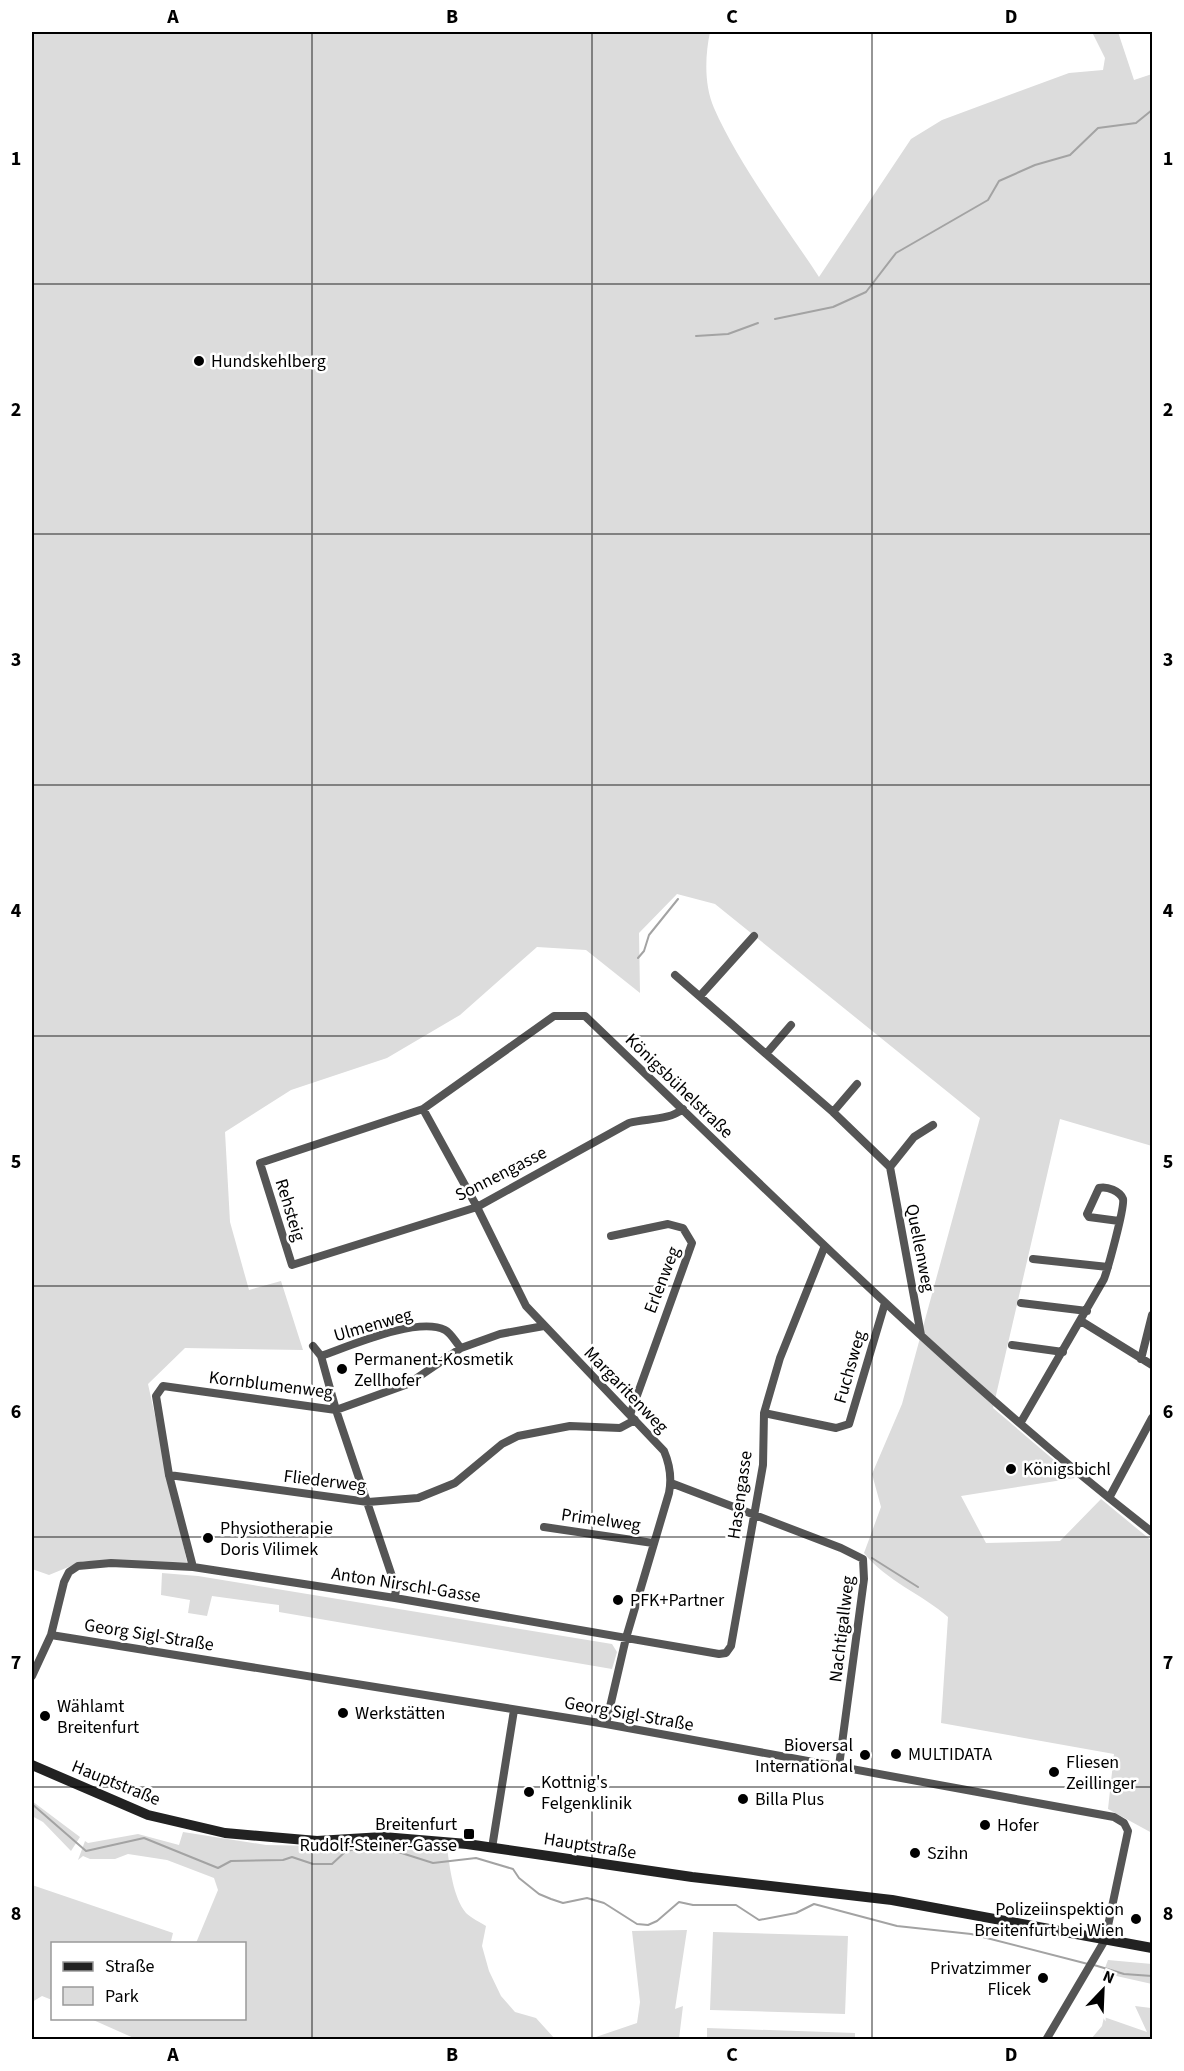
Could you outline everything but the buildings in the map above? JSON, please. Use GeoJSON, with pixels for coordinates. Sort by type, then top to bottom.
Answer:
{"type":"FeatureCollection","features":[{"type":"Feature","properties":{"kind":"main road","name":"Hauptstraße"},"geometry":{"type":"LineString","coordinates":[[32,1765],[122,1806],[184,1825],[268,1839],[317,1841],[383,1837],[492,1848],[692,1877],[892,1900],[1152,1948]]}},
{"type":"Feature","properties":{"kind":"street"},"geometry":{"type":"LineString","coordinates":[[700,996],[754,936]]}},
{"type":"Feature","properties":{"kind":"street"},"geometry":{"type":"LineString","coordinates":[[675,975],[833,1112],[890,1167],[914,1137],[933,1125]]}},
{"type":"Feature","properties":{"kind":"street","name":"Königsbühelstraße"},"geometry":{"type":"LineString","coordinates":[[260,1163],[423,1109],[554,1016],[585,1016],[824,1248],[1021,1422],[1152,1532]]}},
{"type":"Feature","properties":{"kind":"street"},"geometry":{"type":"LineString","coordinates":[[766,1054],[791,1025]]}},
{"type":"Feature","properties":{"kind":"street"},"geometry":{"type":"LineString","coordinates":[[833,1112],[857,1084]]}},
{"type":"Feature","properties":{"kind":"street","name":"Margaritenweg"},"geometry":{"type":"LineString","coordinates":[[423,1109],[477,1207],[526,1306],[664,1451],[668,1460],[671,1483],[626,1638],[606,1724]]}},
{"type":"Feature","properties":{"kind":"street","name":"Sonnengasse"},"geometry":{"type":"LineString","coordinates":[[292,1266],[477,1207],[629,1123],[676,1114],[683,1109]]}},
{"type":"Feature","properties":{"kind":"street","name":"Rehsteig"},"geometry":{"type":"LineString","coordinates":[[260,1163],[292,1266]]}},
{"type":"Feature","properties":{"kind":"street","name":"Quellenweg"},"geometry":{"type":"LineString","coordinates":[[890,1167],[921,1335]]}},
{"type":"Feature","properties":{"kind":"street"},"geometry":{"type":"LineString","coordinates":[[1021,1422],[1064,1352],[1108,1267],[1119,1221],[1122,1197],[1106,1187],[1099,1188],[1086,1214],[1089,1217],[1119,1221]]}},
{"type":"Feature","properties":{"kind":"street","name":"Erlenweg"},"geometry":{"type":"LineString","coordinates":[[612,1236],[668,1224],[683,1228],[692,1243],[632,1418]]}},
{"type":"Feature","properties":{"kind":"street","name":"Hasengasse"},"geometry":{"type":"LineString","coordinates":[[626,1638],[719,1654],[726,1653],[731,1646],[763,1465],[764,1413],[780,1358],[824,1248]]}},
{"type":"Feature","properties":{"kind":"street"},"geometry":{"type":"LineString","coordinates":[[1033,1259],[1108,1267]]}},
{"type":"Feature","properties":{"kind":"street","name":"Fuchsweg"},"geometry":{"type":"LineString","coordinates":[[764,1413],[836,1428],[849,1424],[885,1303]]}},
{"type":"Feature","properties":{"kind":"street"},"geometry":{"type":"LineString","coordinates":[[1021,1303],[1087,1311]]}},
{"type":"Feature","properties":{"kind":"street"},"geometry":{"type":"LineString","coordinates":[[1141,1359],[1152,1315]]}},
{"type":"Feature","properties":{"kind":"street"},"geometry":{"type":"LineString","coordinates":[[1081,1321],[1152,1365]]}},
{"type":"Feature","properties":{"kind":"street","name":"Ulmenweg"},"geometry":{"type":"LineString","coordinates":[[321,1356],[393,1332],[423,1326],[445,1330],[461,1348]]}},
{"type":"Feature","properties":{"kind":"street","name":"Kornblumenweg"},"geometry":{"type":"LineString","coordinates":[[193,1567],[170,1475],[156,1396],[163,1386],[336,1410],[408,1384],[461,1348],[500,1334],[544,1326]]}},
{"type":"Feature","properties":{"kind":"street"},"geometry":{"type":"LineString","coordinates":[[1012,1345],[1064,1352]]}},
{"type":"Feature","properties":{"kind":"street"},"geometry":{"type":"LineString","coordinates":[[313,1346],[321,1356],[336,1410],[396,1588],[395,1598]]}},
{"type":"Feature","properties":{"kind":"street","name":"Fliederweg"},"geometry":{"type":"LineString","coordinates":[[170,1475],[368,1502],[417,1498],[449,1487],[502,1444],[528,1432],[570,1426],[620,1428],[632,1418]]}},
{"type":"Feature","properties":{"kind":"street"},"geometry":{"type":"LineString","coordinates":[[1109,1498],[1152,1419]]}},
{"type":"Feature","properties":{"kind":"street","name":"Nachtigallweg"},"geometry":{"type":"LineString","coordinates":[[671,1483],[858,1554],[865,1565],[839,1766]]}},
{"type":"Feature","properties":{"kind":"street","name":"Primelweg"},"geometry":{"type":"LineString","coordinates":[[544,1527],[653,1543]]}},
{"type":"Feature","properties":{"kind":"street","name":"Anton Nirschl-Gasse"},"geometry":{"type":"LineString","coordinates":[[51,1635],[64,1582],[69,1572],[78,1566],[111,1563],[193,1567],[395,1598],[626,1638]]}},
{"type":"Feature","properties":{"kind":"street"},"geometry":{"type":"LineString","coordinates":[[32,1676],[51,1635]]}},
{"type":"Feature","properties":{"kind":"street","name":"Georg Sigl-Straße"},"geometry":{"type":"LineString","coordinates":[[51,1635],[606,1724],[1120,1819],[1128,1831],[1105,1940],[1046,2040]]}},
{"type":"Feature","properties":{"kind":"street"},"geometry":{"type":"LineString","coordinates":[[492,1848],[514,1710]]}},
{"type":"Feature","properties":{"kind":"green space"},"geometry":{"type":"Polygon","coordinates":[[[32,32],[710,32],[706,70],[708,90],[714,108],[749,173],[819,277],[911,139],[942,120],[1069,73],[1103,70],[1105,58],[1092,32],[1118,32],[1134,80],[1152,74],[1152,1146],[1060,1119],[993,1408],[1075,1478],[961,1496],[986,1543],[1060,1541],[1101,1499],[1152,1541],[1152,1833],[1108,1809],[1114,1754],[941,1723],[948,1617],[883,1572],[864,1553],[881,1507],[872,1474],[902,1404],[980,1118],[715,904],[677,894],[639,933],[640,993],[586,950],[537,947],[460,1015],[387,1058],[291,1090],[225,1132],[230,1222],[249,1290],[281,1281],[303,1350],[185,1348],[148,1384],[187,1562],[83,1561],[49,1575],[32,1569],[32,32]]]}},
{"type":"Feature","properties":{"kind":"green space"},"geometry":{"type":"Polygon","coordinates":[[[162,1573],[198,1576],[612,1644],[617,1652],[612,1669],[279,1612],[279,1605],[212,1596],[207,1616],[188,1613],[190,1600],[161,1595],[162,1573]]]}},
{"type":"Feature","properties":{"kind":"green space"},"geometry":{"type":"Polygon","coordinates":[[[32,1801],[80,1837],[71,1851],[43,1822],[32,1816],[32,1801]]]}},
{"type":"Feature","properties":{"kind":"green space"},"geometry":{"type":"Polygon","coordinates":[[[183,1832],[266,1845],[318,1846],[382,1842],[447,1848],[458,1899],[468,1915],[486,1926],[482,1946],[489,1971],[501,1996],[515,2012],[536,2018],[555,2039],[136,2039],[93,2020],[246,2020],[246,1942],[196,1942],[218,1890],[214,1878],[167,1860],[128,1854],[115,1859],[90,1859],[83,1856],[78,1860],[85,1841],[88,1843],[138,1834],[179,1845],[183,1832]]]}},
{"type":"Feature","properties":{"kind":"green space"},"geometry":{"type":"Polygon","coordinates":[[[32,1885],[173,1933],[171,1941],[176,1942],[51,1942],[51,2000],[42,1996],[32,2002],[32,1885]]]}},
{"type":"Feature","properties":{"kind":"green space"},"geometry":{"type":"Polygon","coordinates":[[[687,1930],[675,2009],[683,2006],[679,2039],[590,2039],[637,2023],[640,2002],[632,1931],[687,1930]]]}},
{"type":"Feature","properties":{"kind":"green space"},"geometry":{"type":"Polygon","coordinates":[[[713,1932],[848,1936],[845,2014],[710,2010],[713,1932]]]}},
{"type":"Feature","properties":{"kind":"green space"},"geometry":{"type":"Polygon","coordinates":[[[1108,1960],[1152,1964],[1152,1984],[1103,1973],[1108,1960]]]}},
{"type":"Feature","properties":{"kind":"green space"},"geometry":{"type":"Polygon","coordinates":[[[1152,2004],[1152,2039],[1091,2039],[1102,2026],[1104,2017],[1147,2032],[1135,2006],[1151,2008],[1152,2004]]]}},
{"type":"Feature","properties":{"kind":"green space"},"geometry":{"type":"Polygon","coordinates":[[[707,2028],[855,2033],[855,2039],[707,2039],[707,2028]]]}},
{"type":"Feature","properties":{"kind":"waterway"},"geometry":{"type":"LineString","coordinates":[[775,319],[833,307],[866,292],[896,253],[988,200],[999,181],[1035,165],[1070,155],[1098,128],[1136,123],[1152,110]]}},
{"type":"Feature","properties":{"kind":"waterway"},"geometry":{"type":"LineString","coordinates":[[696,336],[728,334],[758,323]]}},
{"type":"Feature","properties":{"kind":"waterway"},"geometry":{"type":"LineString","coordinates":[[638,958],[644,951],[649,935],[678,899]]}},
{"type":"Feature","properties":{"kind":"waterway"},"geometry":{"type":"LineString","coordinates":[[872,1558],[918,1587]]}},
{"type":"Feature","properties":{"kind":"waterway"},"geometry":{"type":"LineString","coordinates":[[32,1804],[86,1851],[144,1838],[218,1868],[231,1861],[283,1860],[292,1857],[313,1864],[332,1864],[346,1851],[361,1848],[392,1850],[433,1863],[476,1858],[513,1869],[519,1878],[539,1894],[551,1899],[563,1903],[587,1898],[604,1903],[637,1924],[648,1925],[657,1921],[679,1902],[693,1905],[736,1905],[759,1920],[796,1913],[814,1904],[897,1926],[971,1934],[1088,1964]]}},
{"type":"Feature","properties":{"kind":"waterway"},"geometry":{"type":"LineString","coordinates":[[1094,1965],[1124,1974],[1152,1976]]}},
{"type":"Feature","properties":{"kind":"place","name":"Hundskehlberg"},"geometry":{"type":"Point","coordinates":[199,361]}},
{"type":"Feature","properties":{"kind":"place","name":"Permanent-Kosmetik Zellhofer"},"geometry":{"type":"Point","coordinates":[342,1369]}},
{"type":"Feature","properties":{"kind":"place","name":"Königsbichl"},"geometry":{"type":"Point","coordinates":[1011,1469]}},
{"type":"Feature","properties":{"kind":"place","name":"Physiotherapie Doris Vilimek"},"geometry":{"type":"Point","coordinates":[208,1538]}},
{"type":"Feature","properties":{"kind":"place","name":"PFK+Partner"},"geometry":{"type":"Point","coordinates":[618,1600]}},
{"type":"Feature","properties":{"kind":"place","name":"Werkstätten"},"geometry":{"type":"Point","coordinates":[343,1713]}},
{"type":"Feature","properties":{"kind":"place","name":"Wählamt Breitenfurt"},"geometry":{"type":"Point","coordinates":[45,1716]}},
{"type":"Feature","properties":{"kind":"place","name":"MULTIDATA"},"geometry":{"type":"Point","coordinates":[896,1754]}},
{"type":"Feature","properties":{"kind":"place","name":"Bioversal International"},"geometry":{"type":"Point","coordinates":[865,1755]}},
{"type":"Feature","properties":{"kind":"place","name":"Fliesen Zeillinger"},"geometry":{"type":"Point","coordinates":[1054,1772]}},
{"type":"Feature","properties":{"kind":"place","name":"Kottnig's Felgenklinik"},"geometry":{"type":"Point","coordinates":[529,1792]}},
{"type":"Feature","properties":{"kind":"place","name":"Billa Plus"},"geometry":{"type":"Point","coordinates":[743,1799]}},
{"type":"Feature","properties":{"kind":"place","name":"Hofer"},"geometry":{"type":"Point","coordinates":[985,1825]}},
{"type":"Feature","properties":{"kind":"place","name":"Breitenfurt Rudolf-Steiner-Gasse"},"geometry":{"type":"Point","coordinates":[469,1834]}},
{"type":"Feature","properties":{"kind":"place","name":"Szihn"},"geometry":{"type":"Point","coordinates":[915,1853]}},
{"type":"Feature","properties":{"kind":"place","name":"Polizeiinspektion Breitenfurt bei Wien"},"geometry":{"type":"Point","coordinates":[1136,1919]}},
{"type":"Feature","properties":{"kind":"place","name":"Privatzimmer Flicek"},"geometry":{"type":"Point","coordinates":[1043,1978]}}]}
